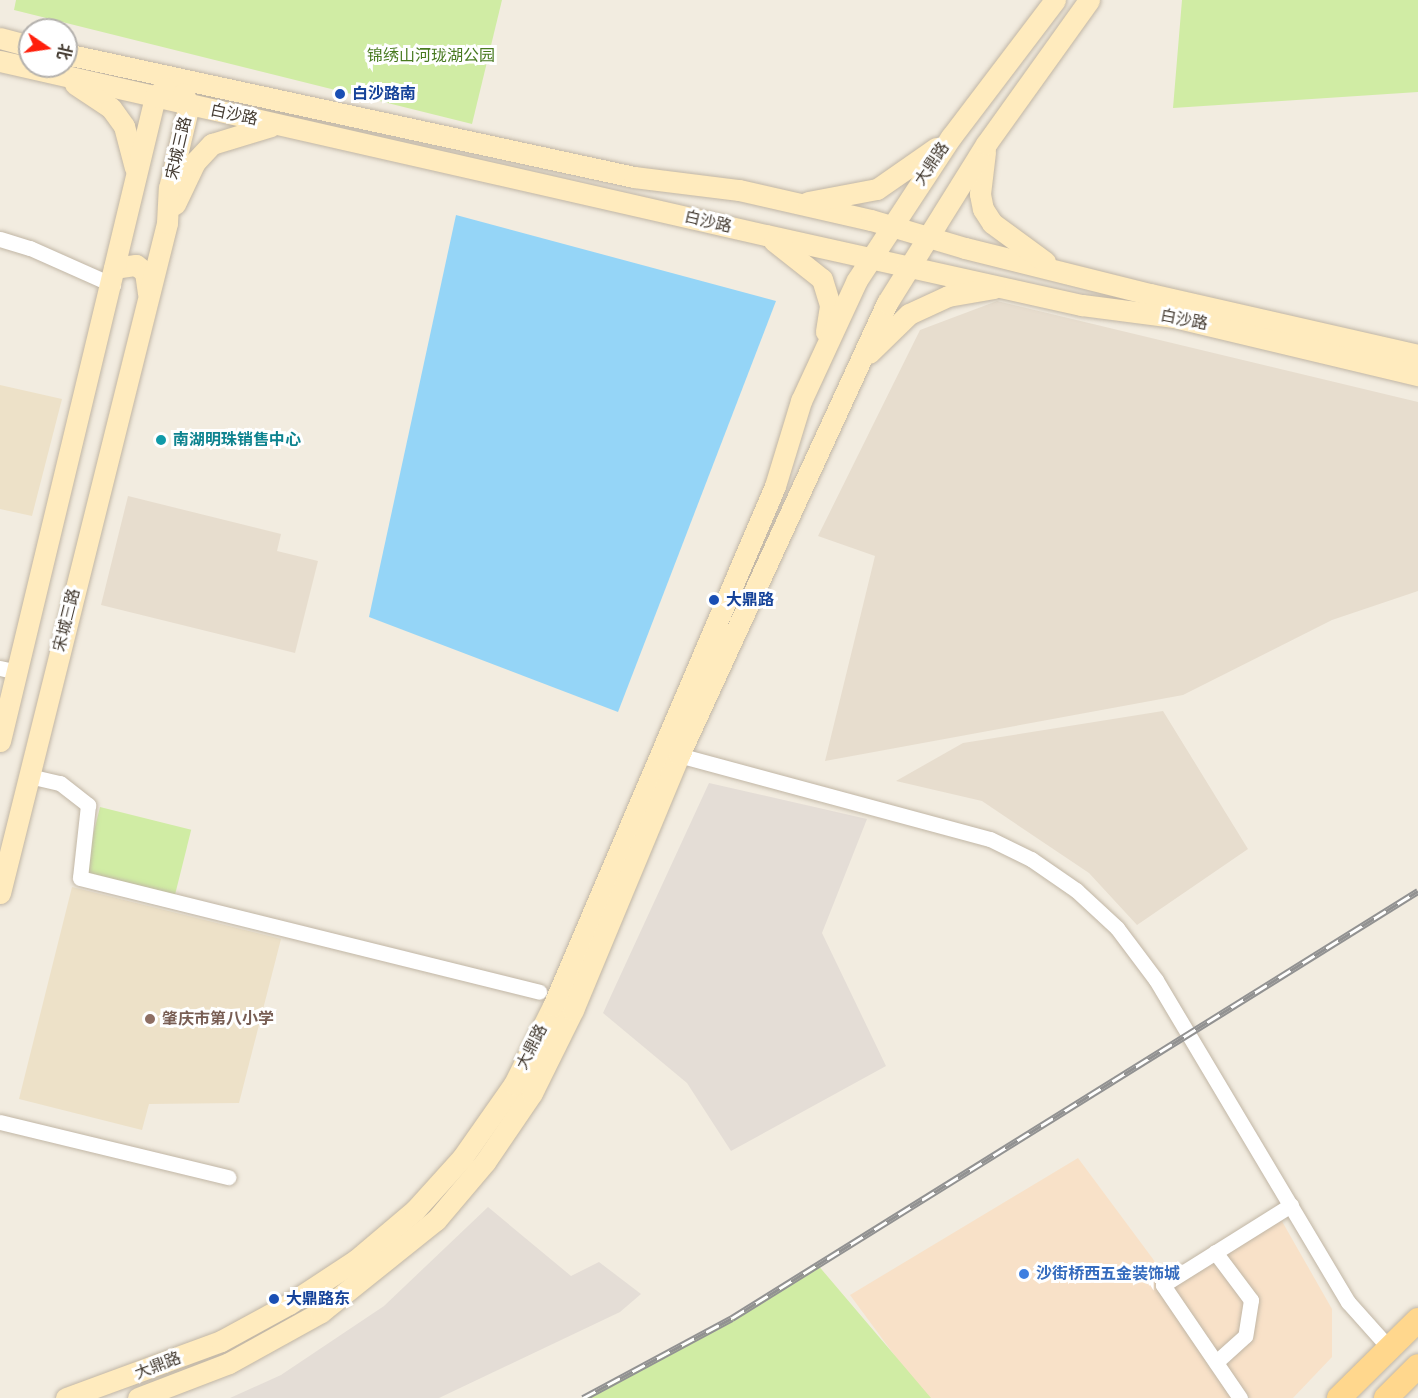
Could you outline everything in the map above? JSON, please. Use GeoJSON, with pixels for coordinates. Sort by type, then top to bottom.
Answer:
{"type":"FeatureCollection","features":[{"type":"Feature","properties":{"kind":"main road","name":"大鼎路"},"geometry":{"type":"LineString","coordinates":[[148,1396],[229,1363],[321,1312],[436,1220],[485,1162],[532,1093],[573,1010],[669,752],[775,486],[801,401],[823,352],[870,256],[951,137],[1055,0]]}},
{"type":"Feature","properties":{"kind":"main road","name":"大鼎路"},"geometry":{"type":"LineString","coordinates":[[66,1398],[221,1341],[356,1260],[415,1210],[462,1158],[514,1084],[553,1006],[669,752],[909,266],[986,144],[1089,0]]}},
{"type":"Feature","properties":{"kind":"main road"},"geometry":{"type":"LineString","coordinates":[[0,38],[18,43]]}},
{"type":"Feature","properties":{"kind":"main road","name":"白沙路"},"geometry":{"type":"LineString","coordinates":[[78,56],[634,177],[739,190],[891,225],[928,237],[1053,268],[1418,355]]}},
{"type":"Feature","properties":{"kind":"main road","name":"白沙路"},"geometry":{"type":"LineString","coordinates":[[0,61],[18,66]]}},
{"type":"Feature","properties":{"kind":"main road"},"geometry":{"type":"LineString","coordinates":[[0,741],[8,670],[114,277],[155,97],[175,76]]}},
{"type":"Feature","properties":{"kind":"main road","name":"宋城三路"},"geometry":{"type":"LineString","coordinates":[[0,892],[166,223],[169,188],[189,105],[175,76]]}},
{"type":"Feature","properties":{"kind":"main road"},"geometry":{"type":"LineString","coordinates":[[66,78],[111,108],[118,117],[132,146],[136,178]]}},
{"type":"Feature","properties":{"kind":"main road","name":"白沙路"},"geometry":{"type":"LineString","coordinates":[[69,78],[1082,305],[1173,317],[1418,375]]}},
{"type":"Feature","properties":{"kind":"main road"},"geometry":{"type":"LineString","coordinates":[[166,223],[195,162],[212,144],[248,130],[281,125]]}},
{"type":"Feature","properties":{"kind":"main road"},"geometry":{"type":"LineString","coordinates":[[798,204],[877,189],[951,137]]}},
{"type":"Feature","properties":{"kind":"main road"},"geometry":{"type":"LineString","coordinates":[[986,144],[980,194],[983,209],[992,223],[1053,268]]}},
{"type":"Feature","properties":{"kind":"main road"},"geometry":{"type":"LineString","coordinates":[[766,235],[822,279],[830,306],[823,352]]}},
{"type":"Feature","properties":{"kind":"main road"},"geometry":{"type":"LineString","coordinates":[[114,277],[136,265],[145,272],[148,293]]}},
{"type":"Feature","properties":{"kind":"main road"},"geometry":{"type":"LineString","coordinates":[[860,362],[909,314],[948,296],[1005,286]]}},
{"type":"Feature","properties":{"kind":"main road"},"geometry":{"type":"LineString","coordinates":[[1339,1398],[1418,1320]]}},
{"type":"Feature","properties":{"kind":"main road"},"geometry":{"type":"LineString","coordinates":[[1386,1398],[1418,1366]]}},
{"type":"Feature","properties":{"kind":"street"},"geometry":{"type":"LineString","coordinates":[[0,239],[114,277]]}},
{"type":"Feature","properties":{"kind":"street"},"geometry":{"type":"LineString","coordinates":[[669,752],[990,839],[1031,859],[1076,891],[1117,928],[1156,980],[1348,1302],[1390,1349]]}},
{"type":"Feature","properties":{"kind":"street"},"geometry":{"type":"LineString","coordinates":[[29,776],[60,783],[88,805],[80,878],[539,992]]}},
{"type":"Feature","properties":{"kind":"street"},"geometry":{"type":"LineString","coordinates":[[0,1122],[228,1177]]}},
{"type":"Feature","properties":{"kind":"street"},"geometry":{"type":"LineString","coordinates":[[1240,1398],[1163,1285],[1290,1205]]}},
{"type":"Feature","properties":{"kind":"street"},"geometry":{"type":"LineString","coordinates":[[1215,1252],[1251,1300],[1245,1336],[1216,1362]]}},
{"type":"Feature","properties":{"kind":"shaded area"},"geometry":{"type":"Polygon","coordinates":[[[997,301],[1418,402],[1418,591],[1332,620],[1183,695],[825,761],[875,556],[818,536],[920,330],[997,301]]]}},
{"type":"Feature","properties":{"kind":"shaded area"},"geometry":{"type":"Polygon","coordinates":[[[0,385],[62,399],[32,516],[0,509],[0,385]]]}},
{"type":"Feature","properties":{"kind":"shaded area"},"geometry":{"type":"Polygon","coordinates":[[[128,496],[281,534],[277,551],[318,561],[295,653],[101,605],[128,496]]]}},
{"type":"Feature","properties":{"kind":"shaded area"},"geometry":{"type":"Polygon","coordinates":[[[1163,711],[1248,849],[1137,925],[1089,873],[982,801],[896,781],[963,743],[1163,711]]]}},
{"type":"Feature","properties":{"kind":"shaded area"},"geometry":{"type":"Polygon","coordinates":[[[709,783],[867,819],[822,933],[886,1066],[731,1151],[687,1083],[603,1013],[709,783]]]}},
{"type":"Feature","properties":{"kind":"shaded area","name":"肇庆市第八小学"},"geometry":{"type":"Polygon","coordinates":[[[72,887],[281,939],[239,1103],[149,1104],[142,1130],[19,1099],[72,887]]]}},
{"type":"Feature","properties":{"kind":"shaded area","name":"沙街桥西五金装饰城"},"geometry":{"type":"Polygon","coordinates":[[[1078,1158],[1173,1286],[1213,1262],[1245,1300],[1240,1334],[1207,1364],[1232,1398],[926,1398],[850,1295],[1078,1158]]]}},
{"type":"Feature","properties":{"kind":"shaded area"},"geometry":{"type":"Polygon","coordinates":[[[488,1207],[571,1276],[599,1262],[641,1294],[620,1312],[439,1398],[230,1398],[281,1375],[384,1306],[488,1207]]]}},
{"type":"Feature","properties":{"kind":"shaded area"},"geometry":{"type":"Polygon","coordinates":[[[1279,1216],[1332,1309],[1332,1357],[1293,1398],[1250,1398],[1226,1366],[1250,1339],[1251,1300],[1219,1257],[1279,1216]]]}},
{"type":"Feature","properties":{"kind":"green space","name":"锦绣山河珑湖公园"},"geometry":{"type":"Polygon","coordinates":[[[16,0],[502,0],[472,124],[78,26],[78,18],[46,18],[14,10],[16,0]]]}},
{"type":"Feature","properties":{"kind":"green space"},"geometry":{"type":"Polygon","coordinates":[[[1182,0],[1418,0],[1418,92],[1173,108],[1182,0]]]}},
{"type":"Feature","properties":{"kind":"green space"},"geometry":{"type":"Polygon","coordinates":[[[100,807],[191,830],[175,896],[84,873],[100,807]]]}},
{"type":"Feature","properties":{"kind":"green space"},"geometry":{"type":"Polygon","coordinates":[[[817,1264],[931,1398],[583,1398],[732,1318],[817,1264]]]}},
{"type":"Feature","properties":{"kind":"water"},"geometry":{"type":"Polygon","coordinates":[[[456,215],[776,301],[618,712],[369,617],[456,215]]]}},
{"type":"Feature","properties":{"kind":"railway"},"geometry":{"type":"LineString","coordinates":[[583,1398],[732,1318],[1418,891]]}},
{"type":"Feature","properties":{"kind":"place","name":"白沙路南"},"geometry":{"type":"Point","coordinates":[340,94]}},
{"type":"Feature","properties":{"kind":"place","name":"南湖明珠销售中心"},"geometry":{"type":"Point","coordinates":[161,440]}},
{"type":"Feature","properties":{"kind":"place","name":"大鼎路"},"geometry":{"type":"Point","coordinates":[714,600]}},
{"type":"Feature","properties":{"kind":"place","name":"肇庆市第八小学"},"geometry":{"type":"Point","coordinates":[150,1019]}},
{"type":"Feature","properties":{"kind":"place","name":"沙街桥西五金装饰城"},"geometry":{"type":"Point","coordinates":[1024,1274]}},
{"type":"Feature","properties":{"kind":"place","name":"大鼎路东"},"geometry":{"type":"Point","coordinates":[274,1299]}}]}
